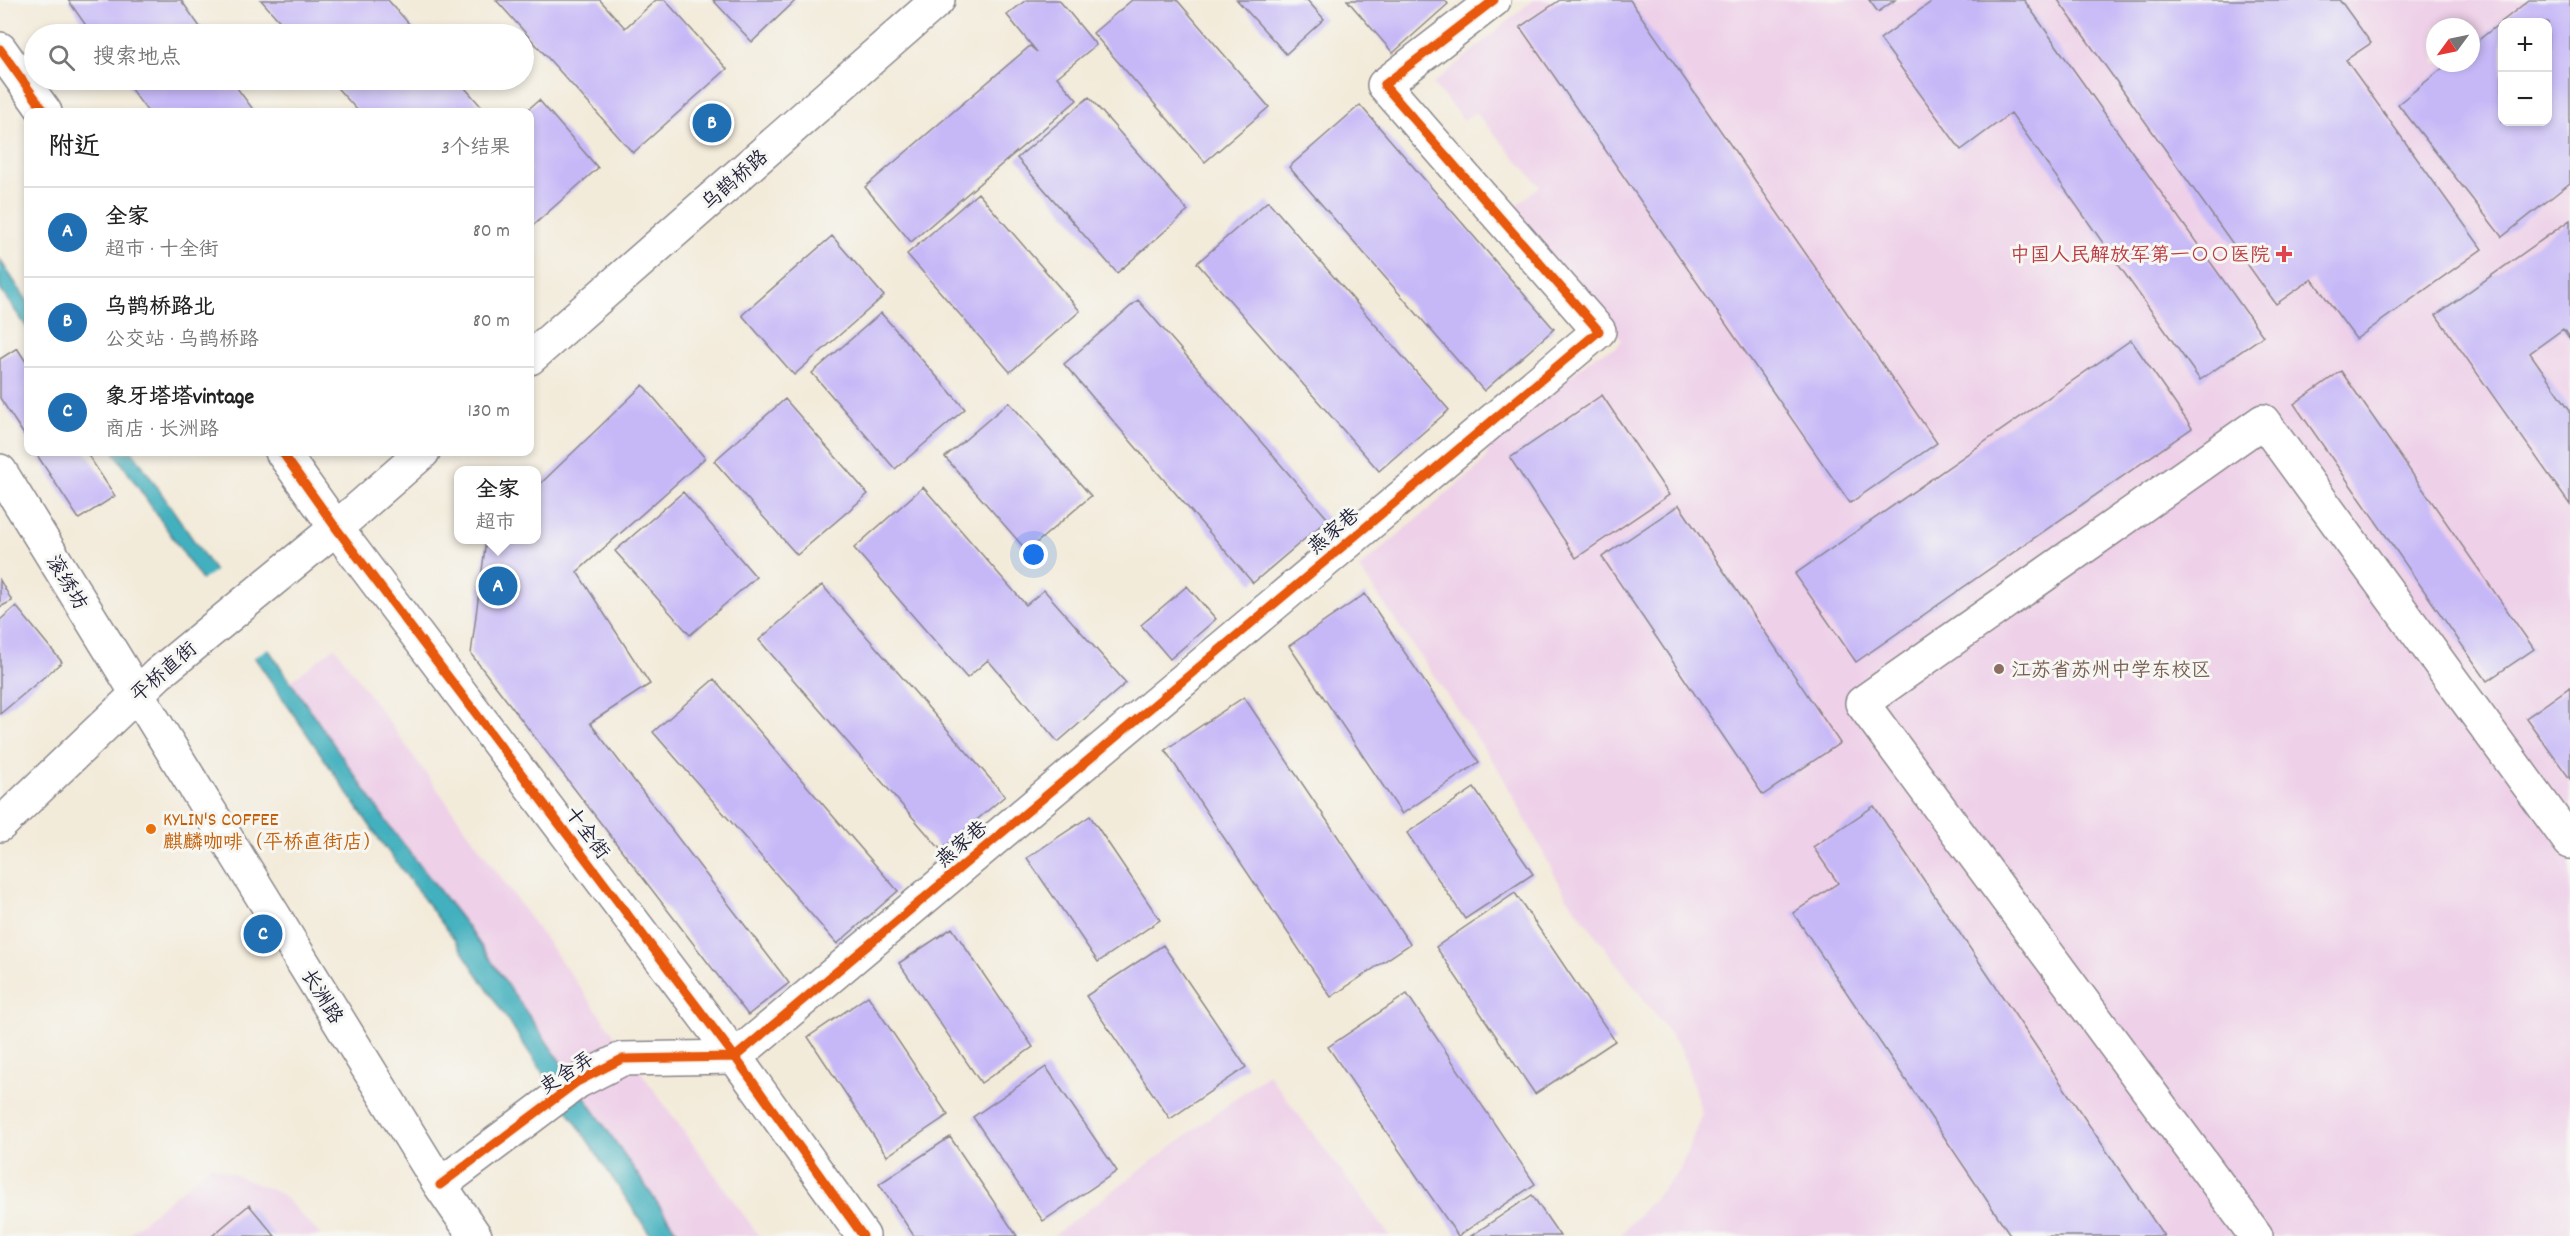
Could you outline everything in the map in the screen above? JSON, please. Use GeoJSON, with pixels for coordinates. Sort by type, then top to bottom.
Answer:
{"type":"FeatureCollection","features":[{"type":"Feature","properties":{"kind":"street","name":"乌鹊桥路"},"geometry":{"type":"LineString","coordinates":[[534,354],[938,0]]}},
{"type":"Feature","properties":{"kind":"street","name":"燕家巷"},"geometry":{"type":"LineString","coordinates":[[735,1057],[1599,330],[1384,85],[1494,0]]}},
{"type":"Feature","properties":{"kind":"street"},"geometry":{"type":"LineString","coordinates":[[0,49],[24,83]]}},
{"type":"Feature","properties":{"kind":"street"},"geometry":{"type":"LineString","coordinates":[[29,90],[42,108]]}},
{"type":"Feature","properties":{"kind":"street"},"geometry":{"type":"LineString","coordinates":[[2256,1236],[1862,703],[2263,421],[2570,842]]}},
{"type":"Feature","properties":{"kind":"street","name":"十全街"},"geometry":{"type":"LineString","coordinates":[[285,456],[336,528],[735,1057],[863,1236]]}},
{"type":"Feature","properties":{"kind":"street"},"geometry":{"type":"LineString","coordinates":[[336,528],[418,456]]}},
{"type":"Feature","properties":{"kind":"street","name":"滚绣坊"},"geometry":{"type":"LineString","coordinates":[[0,471],[147,683]]}},
{"type":"Feature","properties":{"kind":"street","name":"平桥直街"},"geometry":{"type":"LineString","coordinates":[[0,825],[147,683],[336,528]]}},
{"type":"Feature","properties":{"kind":"street","name":"长洲路"},"geometry":{"type":"LineString","coordinates":[[147,683],[440,1185],[475,1236]]}},
{"type":"Feature","properties":{"kind":"street","name":"吏舍弄"},"geometry":{"type":"LineString","coordinates":[[440,1185],[577,1082],[622,1059],[735,1057]]}},
{"type":"Feature","properties":{"kind":"shaded area","name":"江苏省苏州中学东校区"},"geometry":{"type":"Polygon","coordinates":[[[1533,0],[2570,0],[2570,1236],[1619,1236],[1679,1172],[1702,1114],[1682,1050],[1566,896],[1499,770],[1359,568],[1484,462],[1492,440],[1596,355],[1617,347],[1622,340],[1509,212],[1540,186],[1475,112],[1464,120],[1433,84],[1533,0]]]}},
{"type":"Feature","properties":{"kind":"shaded area"},"geometry":{"type":"Polygon","coordinates":[[[335,647],[759,1236],[680,1236],[470,930],[391,828],[291,681],[335,647]]]}},
{"type":"Feature","properties":{"kind":"shaded area"},"geometry":{"type":"Polygon","coordinates":[[[1268,1074],[1390,1236],[1053,1236],[1268,1074]]]}},
{"type":"Feature","properties":{"kind":"shaded area"},"geometry":{"type":"Polygon","coordinates":[[[211,1165],[281,1194],[321,1236],[126,1236],[211,1165]]]}},
{"type":"Feature","properties":{"kind":"water"},"geometry":{"type":"Polygon","coordinates":[[[0,260],[24,296],[24,323],[0,289],[0,260]]]}},
{"type":"Feature","properties":{"kind":"water"},"geometry":{"type":"Polygon","coordinates":[[[117,456],[136,456],[391,828],[470,930],[680,1236],[651,1236],[456,942],[379,839],[117,456]]]}},
{"type":"Feature","properties":{"kind":"pier"},"geometry":{"type":"Polygon","coordinates":[[[218,569],[271,646],[253,658],[200,582],[218,569]]]}},
{"type":"Feature","properties":{"kind":"building"},"geometry":{"type":"Polygon","coordinates":[[[68,0],[181,0],[198,24],[85,24],[68,0]]]}},
{"type":"Feature","properties":{"kind":"building"},"geometry":{"type":"Polygon","coordinates":[[[261,0],[388,0],[409,24],[282,24],[261,0]]]}},
{"type":"Feature","properties":{"kind":"building"},"geometry":{"type":"Polygon","coordinates":[[[496,0],[600,0],[625,28],[656,0],[665,0],[727,69],[633,153],[534,42],[534,24],[517,24],[496,0]]]}},
{"type":"Feature","properties":{"kind":"building"},"geometry":{"type":"Polygon","coordinates":[[[713,0],[796,0],[752,42],[713,0]]]}},
{"type":"Feature","properties":{"kind":"building"},"geometry":{"type":"Polygon","coordinates":[[[1026,0],[1059,0],[1096,45],[1057,77],[1077,100],[911,242],[865,187],[1030,46],[1037,52],[1007,15],[1026,0]]]}},
{"type":"Feature","properties":{"kind":"building"},"geometry":{"type":"Polygon","coordinates":[[[1132,0],[1177,0],[1269,107],[1205,162],[1093,33],[1132,0]]]}},
{"type":"Feature","properties":{"kind":"building"},"geometry":{"type":"Polygon","coordinates":[[[1237,0],[1307,0],[1324,19],[1286,54],[1237,0]]]}},
{"type":"Feature","properties":{"kind":"building"},"geometry":{"type":"Polygon","coordinates":[[[1347,0],[1445,0],[1448,4],[1393,53],[1347,0]]]}},
{"type":"Feature","properties":{"kind":"building"},"geometry":{"type":"Polygon","coordinates":[[[1560,0],[1630,0],[1937,443],[1850,503],[1520,27],[1560,0]]]}},
{"type":"Feature","properties":{"kind":"building"},"geometry":{"type":"Polygon","coordinates":[[[1869,0],[1895,0],[1878,12],[1869,0]]]}},
{"type":"Feature","properties":{"kind":"building"},"geometry":{"type":"Polygon","coordinates":[[[1934,0],[2024,0],[2263,336],[2200,380],[2011,113],[1961,150],[1880,39],[1934,0]]]}},
{"type":"Feature","properties":{"kind":"building"},"geometry":{"type":"Polygon","coordinates":[[[2058,0],[2340,0],[2371,43],[2346,60],[2482,249],[2356,339],[2312,279],[2276,304],[2058,0]]]}},
{"type":"Feature","properties":{"kind":"building"},"geometry":{"type":"Polygon","coordinates":[[[2529,0],[2570,0],[2570,183],[2502,237],[2398,104],[2438,72],[2480,72],[2480,39],[2498,25],[2498,126],[2552,126],[2552,18],[2506,18],[2529,0]]]}},
{"type":"Feature","properties":{"kind":"building"},"geometry":{"type":"Polygon","coordinates":[[[132,90],[238,90],[252,108],[145,108],[132,90]]]}},
{"type":"Feature","properties":{"kind":"building"},"geometry":{"type":"Polygon","coordinates":[[[339,90],[467,90],[482,108],[355,108],[339,90]]]}},
{"type":"Feature","properties":{"kind":"building"},"geometry":{"type":"Polygon","coordinates":[[[1089,97],[1188,211],[1117,273],[1017,158],[1089,97]]]}},
{"type":"Feature","properties":{"kind":"building"},"geometry":{"type":"Polygon","coordinates":[[[539,100],[598,168],[534,224],[534,108],[530,108],[539,100]]]}},
{"type":"Feature","properties":{"kind":"building"},"geometry":{"type":"Polygon","coordinates":[[[1360,105],[1554,329],[1484,391],[1289,167],[1360,105]]]}},
{"type":"Feature","properties":{"kind":"building"},"geometry":{"type":"Polygon","coordinates":[[[978,193],[1080,311],[1010,372],[907,254],[978,193]]]}},
{"type":"Feature","properties":{"kind":"building"},"geometry":{"type":"Polygon","coordinates":[[[1268,201],[1449,410],[1379,471],[1197,263],[1268,201]]]}},
{"type":"Feature","properties":{"kind":"building"},"geometry":{"type":"Polygon","coordinates":[[[2570,220],[2570,339],[2563,329],[2530,353],[2570,410],[2570,505],[2436,315],[2570,220]]]}},
{"type":"Feature","properties":{"kind":"building"},"geometry":{"type":"Polygon","coordinates":[[[832,236],[884,296],[794,375],[742,315],[832,236]]]}},
{"type":"Feature","properties":{"kind":"building"},"geometry":{"type":"Polygon","coordinates":[[[1138,300],[1328,519],[1253,583],[1064,364],[1138,300]]]}},
{"type":"Feature","properties":{"kind":"building"},"geometry":{"type":"Polygon","coordinates":[[[881,313],[965,409],[895,469],[812,373],[881,313]]]}},
{"type":"Feature","properties":{"kind":"building"},"geometry":{"type":"Polygon","coordinates":[[[2131,340],[2192,428],[1856,662],[1795,574],[2131,340]]]}},
{"type":"Feature","properties":{"kind":"building"},"geometry":{"type":"Polygon","coordinates":[[[17,348],[24,359],[24,435],[0,398],[0,359],[17,348]]]}},
{"type":"Feature","properties":{"kind":"building"},"geometry":{"type":"Polygon","coordinates":[[[2341,371],[2534,649],[2487,681],[2294,404],[2341,371]]]}},
{"type":"Feature","properties":{"kind":"building"},"geometry":{"type":"Polygon","coordinates":[[[643,385],[705,458],[577,572],[650,684],[590,723],[789,983],[748,1015],[471,654],[479,592],[477,588],[480,586],[485,544],[541,544],[541,483],[643,385]]]}},
{"type":"Feature","properties":{"kind":"building"},"geometry":{"type":"Polygon","coordinates":[[[1602,395],[1669,495],[1576,558],[1510,458],[1602,395]]]}},
{"type":"Feature","properties":{"kind":"building"},"geometry":{"type":"Polygon","coordinates":[[[785,399],[868,494],[797,555],[714,461],[785,399]]]}},
{"type":"Feature","properties":{"kind":"building"},"geometry":{"type":"Polygon","coordinates":[[[1009,402],[1091,496],[1027,551],[945,457],[1009,402]]]}},
{"type":"Feature","properties":{"kind":"building"},"geometry":{"type":"Polygon","coordinates":[[[38,456],[89,456],[115,496],[79,519],[38,456]]]}},
{"type":"Feature","properties":{"kind":"building"},"geometry":{"type":"Polygon","coordinates":[[[923,487],[1026,605],[1044,590],[1126,683],[1058,742],[988,660],[967,678],[854,548],[923,487]]]}},
{"type":"Feature","properties":{"kind":"building"},"geometry":{"type":"Polygon","coordinates":[[[683,492],[756,577],[690,635],[615,551],[683,492]]]}},
{"type":"Feature","properties":{"kind":"building"},"geometry":{"type":"Polygon","coordinates":[[[1679,505],[1840,743],[1763,795],[1602,557],[1679,505]]]}},
{"type":"Feature","properties":{"kind":"building"},"geometry":{"type":"Polygon","coordinates":[[[0,580],[12,601],[0,607],[0,580]]]}},
{"type":"Feature","properties":{"kind":"building"},"geometry":{"type":"Polygon","coordinates":[[[822,585],[1005,796],[941,850],[759,640],[822,585]]]}},
{"type":"Feature","properties":{"kind":"building"},"geometry":{"type":"Polygon","coordinates":[[[1187,586],[1216,619],[1170,659],[1141,625],[1187,586]]]}},
{"type":"Feature","properties":{"kind":"building"},"geometry":{"type":"Polygon","coordinates":[[[1365,594],[1479,762],[1402,814],[1289,646],[1365,594]]]}},
{"type":"Feature","properties":{"kind":"building"},"geometry":{"type":"Polygon","coordinates":[[[16,606],[62,662],[0,714],[0,620],[16,606]]]}},
{"type":"Feature","properties":{"kind":"building"},"geometry":{"type":"Polygon","coordinates":[[[714,679],[898,891],[837,944],[653,732],[714,679]]]}},
{"type":"Feature","properties":{"kind":"building"},"geometry":{"type":"Polygon","coordinates":[[[2570,687],[2570,779],[2526,718],[2570,687]]]}},
{"type":"Feature","properties":{"kind":"building"},"geometry":{"type":"Polygon","coordinates":[[[1244,697],[1410,944],[1331,997],[1165,750],[1244,697]]]}},
{"type":"Feature","properties":{"kind":"building"},"geometry":{"type":"Polygon","coordinates":[[[1474,788],[1533,874],[1465,919],[1407,833],[1474,788]]]}},
{"type":"Feature","properties":{"kind":"building"},"geometry":{"type":"Polygon","coordinates":[[[1874,806],[2164,1236],[2011,1236],[1793,913],[1838,883],[1813,847],[1874,806]]]}},
{"type":"Feature","properties":{"kind":"building"},"geometry":{"type":"Polygon","coordinates":[[[1090,816],[1160,920],[1098,962],[1027,858],[1090,816]]]}},
{"type":"Feature","properties":{"kind":"building"},"geometry":{"type":"Polygon","coordinates":[[[1515,893],[1615,1041],[1535,1094],[1436,947],[1515,893]]]}},
{"type":"Feature","properties":{"kind":"building"},"geometry":{"type":"Polygon","coordinates":[[[952,928],[1033,1047],[981,1083],[899,963],[952,928]]]}},
{"type":"Feature","properties":{"kind":"building"},"geometry":{"type":"Polygon","coordinates":[[[1163,945],[1246,1067],[1170,1119],[1086,996],[1163,945]]]}},
{"type":"Feature","properties":{"kind":"building"},"geometry":{"type":"Polygon","coordinates":[[[1407,994],[1535,1184],[1458,1236],[1328,1047],[1407,994]]]}},
{"type":"Feature","properties":{"kind":"building"},"geometry":{"type":"Polygon","coordinates":[[[868,996],[948,1115],[887,1156],[808,1037],[868,996]]]}},
{"type":"Feature","properties":{"kind":"building"},"geometry":{"type":"Polygon","coordinates":[[[1046,1067],[1117,1171],[1043,1221],[973,1117],[1046,1067]]]}},
{"type":"Feature","properties":{"kind":"building"},"geometry":{"type":"Polygon","coordinates":[[[950,1137],[1017,1236],[914,1236],[879,1184],[950,1137]]]}},
{"type":"Feature","properties":{"kind":"building"},"geometry":{"type":"Polygon","coordinates":[[[1532,1195],[1560,1236],[1471,1236],[1532,1195]]]}},
{"type":"Feature","properties":{"kind":"building"},"geometry":{"type":"Polygon","coordinates":[[[249,1205],[275,1236],[212,1236],[249,1205]]]}},
{"type":"Feature","properties":{"kind":"cycle path"},"geometry":{"type":"LineString","coordinates":[[440,1185],[577,1082],[622,1059],[735,1057],[1599,331],[1384,85],[1494,0]]}},
{"type":"Feature","properties":{"kind":"cycle path"},"geometry":{"type":"LineString","coordinates":[[0,49],[24,83]]}},
{"type":"Feature","properties":{"kind":"cycle path"},"geometry":{"type":"LineString","coordinates":[[29,90],[42,108]]}},
{"type":"Feature","properties":{"kind":"cycle path"},"geometry":{"type":"LineString","coordinates":[[285,456],[336,528],[735,1057],[863,1236]]}},
{"type":"Feature","properties":{"kind":"place","name":"乌鹊桥路北"},"geometry":{"type":"Point","coordinates":[712,123]}},
{"type":"Feature","properties":{"kind":"place","name":"中国人民解放军第一〇〇医院"},"geometry":{"type":"Point","coordinates":[2284,254]}},
{"type":"Feature","properties":{"kind":"place","name":"全家"},"geometry":{"type":"Point","coordinates":[498,586]}},
{"type":"Feature","properties":{"kind":"place","name":"江苏省苏州中学东校区"},"geometry":{"type":"Point","coordinates":[1999,669]}},
{"type":"Feature","properties":{"kind":"place","name":"KYLIN'S COFFEE 麒麟咖啡（平桥直街店）"},"geometry":{"type":"Point","coordinates":[151,829]}},
{"type":"Feature","properties":{"kind":"place","name":"象牙塔塔vintage"},"geometry":{"type":"Point","coordinates":[263,934]}}]}
